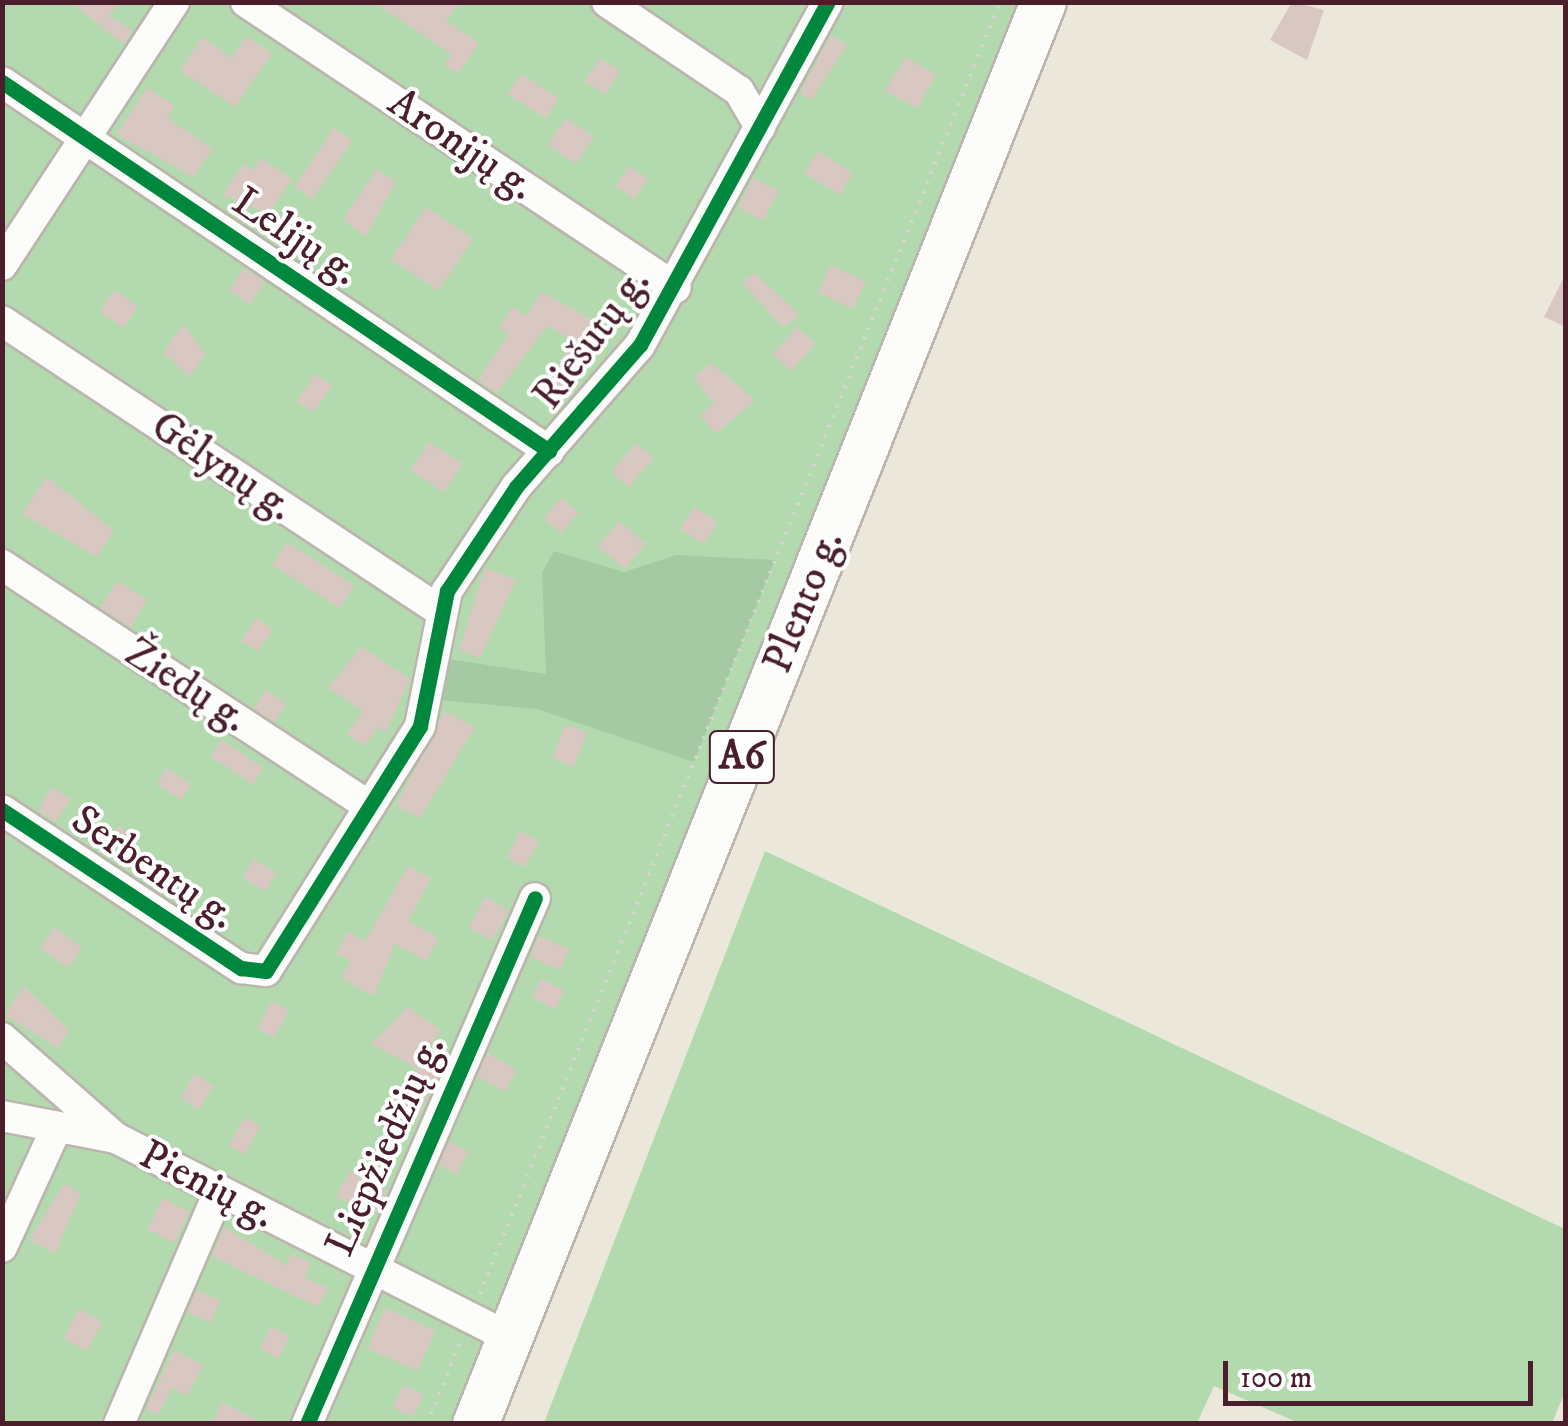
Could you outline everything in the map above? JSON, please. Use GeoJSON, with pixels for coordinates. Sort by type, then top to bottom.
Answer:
{"type":"FeatureCollection","features":[{"type":"Feature","properties":{"kind":"highway","name":"Plento g."},"geometry":{"type":"LineString","coordinates":[[476,1424],[1043,2]]}},
{"type":"Feature","properties":{"kind":"street"},"geometry":{"type":"LineString","coordinates":[[2,265],[174,2]]}},
{"type":"Feature","properties":{"kind":"street","name":"Aronijų g."},"geometry":{"type":"LineString","coordinates":[[246,2],[676,288]]}},
{"type":"Feature","properties":{"kind":"street"},"geometry":{"type":"LineString","coordinates":[[608,2],[740,91],[760,126]]}},
{"type":"Feature","properties":{"kind":"street","name":"Riešutų g."},"geometry":{"type":"LineString","coordinates":[[266,971],[420,726],[442,612],[475,545],[549,450],[599,402],[676,288],[828,2]]}},
{"type":"Feature","properties":{"kind":"street","name":"Lelijų g."},"geometry":{"type":"LineString","coordinates":[[2,82],[549,450]]}},
{"type":"Feature","properties":{"kind":"street","name":"Gėlynų g."},"geometry":{"type":"LineString","coordinates":[[2,322],[442,612]]}},
{"type":"Feature","properties":{"kind":"street","name":"Žiedų g."},"geometry":{"type":"LineString","coordinates":[[2,565],[370,807]]}},
{"type":"Feature","properties":{"kind":"street","name":"Serbentų g."},"geometry":{"type":"LineString","coordinates":[[2,810],[249,973],[266,971]]}},
{"type":"Feature","properties":{"kind":"street","name":"Liepžiedžių g."},"geometry":{"type":"LineString","coordinates":[[306,1424],[370,1267],[534,898]]}},
{"type":"Feature","properties":{"kind":"street"},"geometry":{"type":"LineString","coordinates":[[2,1038],[116,1138]]}},
{"type":"Feature","properties":{"kind":"street","name":"Pienių g."},"geometry":{"type":"LineString","coordinates":[[2,1116],[55,1131],[116,1138],[510,1338]]}},
{"type":"Feature","properties":{"kind":"street"},"geometry":{"type":"LineString","coordinates":[[2,1246],[55,1131]]}},
{"type":"Feature","properties":{"kind":"street"},"geometry":{"type":"LineString","coordinates":[[120,1424],[219,1192]]}},
{"type":"Feature","properties":{"kind":"path"},"geometry":{"type":"LineString","coordinates":[[428,1424],[1000,2]]}},
{"type":"Feature","properties":{"kind":"green space"},"geometry":{"type":"Polygon","coordinates":[[[3,3],[1025,3],[457,1423],[3,1424],[3,3]]]}},
{"type":"Feature","properties":{"kind":"green space"},"geometry":{"type":"Polygon","coordinates":[[[554,551],[624,572],[676,555],[775,560],[694,762],[537,709],[439,700],[442,658],[546,674],[542,572],[554,551]]]}},
{"type":"Feature","properties":{"kind":"green space"},"geometry":{"type":"Polygon","coordinates":[[[765,851],[1565,1229],[1565,1392],[1552,1423],[1299,1423],[1214,1386],[1197,1423],[544,1423],[765,851]]]}},
{"type":"Feature","properties":{"kind":"building"},"geometry":{"type":"Polygon","coordinates":[[[70,2],[119,2],[109,16],[133,31],[124,44],[70,2]]]}},
{"type":"Feature","properties":{"kind":"building"},"geometry":{"type":"Polygon","coordinates":[[[374,2],[459,2],[446,21],[479,43],[458,74],[444,65],[452,55],[374,2]]]}},
{"type":"Feature","properties":{"kind":"building"},"geometry":{"type":"Polygon","coordinates":[[[1292,2],[1324,10],[1307,60],[1270,40],[1292,2]]]}},
{"type":"Feature","properties":{"kind":"building"},"geometry":{"type":"Polygon","coordinates":[[[831,35],[847,45],[811,100],[800,93],[831,35]]]}},
{"type":"Feature","properties":{"kind":"building"},"geometry":{"type":"Polygon","coordinates":[[[246,36],[272,53],[235,107],[180,70],[202,37],[232,58],[246,36]]]}},
{"type":"Feature","properties":{"kind":"building"},"geometry":{"type":"Polygon","coordinates":[[[905,57],[936,75],[917,109],[886,91],[905,57]]]}},
{"type":"Feature","properties":{"kind":"building"},"geometry":{"type":"Polygon","coordinates":[[[600,58],[620,71],[605,95],[585,81],[600,58]]]}},
{"type":"Feature","properties":{"kind":"building"},"geometry":{"type":"Polygon","coordinates":[[[521,74],[559,99],[546,119],[508,94],[521,74]]]}},
{"type":"Feature","properties":{"kind":"building"},"geometry":{"type":"Polygon","coordinates":[[[147,88],[175,106],[167,118],[213,149],[193,177],[116,134],[147,88]]]}},
{"type":"Feature","properties":{"kind":"building"},"geometry":{"type":"Polygon","coordinates":[[[566,118],[594,137],[576,164],[548,145],[566,118]]]}},
{"type":"Feature","properties":{"kind":"building"},"geometry":{"type":"Polygon","coordinates":[[[334,128],[352,140],[313,199],[294,187],[334,128]]]}},
{"type":"Feature","properties":{"kind":"building"},"geometry":{"type":"Polygon","coordinates":[[[818,151],[853,173],[839,195],[804,173],[818,151]]]}},
{"type":"Feature","properties":{"kind":"building"},"geometry":{"type":"Polygon","coordinates":[[[261,158],[292,179],[268,214],[222,195],[244,164],[253,170],[261,158]]]}},
{"type":"Feature","properties":{"kind":"building"},"geometry":{"type":"Polygon","coordinates":[[[629,166],[648,179],[635,199],[616,186],[629,166]]]}},
{"type":"Feature","properties":{"kind":"building"},"geometry":{"type":"Polygon","coordinates":[[[377,169],[396,182],[365,237],[343,219],[377,169]]]}},
{"type":"Feature","properties":{"kind":"building"},"geometry":{"type":"Polygon","coordinates":[[[753,178],[778,190],[763,221],[738,209],[753,178]]]}},
{"type":"Feature","properties":{"kind":"building"},"geometry":{"type":"Polygon","coordinates":[[[426,207],[473,239],[438,291],[391,259],[426,207]]]}},
{"type":"Feature","properties":{"kind":"building"},"geometry":{"type":"Polygon","coordinates":[[[831,265],[866,282],[853,309],[818,292],[831,265]]]}},
{"type":"Feature","properties":{"kind":"building"},"geometry":{"type":"Polygon","coordinates":[[[244,268],[265,282],[250,304],[229,290],[244,268]]]}},
{"type":"Feature","properties":{"kind":"building"},"geometry":{"type":"Polygon","coordinates":[[[754,273],[799,314],[784,328],[742,283],[754,273]]]}},
{"type":"Feature","properties":{"kind":"building"},"geometry":{"type":"Polygon","coordinates":[[[1566,273],[1566,327],[1544,317],[1566,273]]]}},
{"type":"Feature","properties":{"kind":"building"},"geometry":{"type":"Polygon","coordinates":[[[114,290],[138,306],[124,328],[99,312],[114,290]]]}},
{"type":"Feature","properties":{"kind":"building"},"geometry":{"type":"Polygon","coordinates":[[[542,292],[597,323],[587,338],[599,346],[562,400],[543,387],[573,342],[548,325],[497,393],[478,380],[509,334],[499,328],[512,307],[526,316],[542,292]]]}},
{"type":"Feature","properties":{"kind":"building"},"geometry":{"type":"Polygon","coordinates":[[[183,324],[205,354],[190,377],[163,353],[183,324]]]}},
{"type":"Feature","properties":{"kind":"building"},"geometry":{"type":"Polygon","coordinates":[[[797,327],[816,344],[791,371],[772,354],[797,327]]]}},
{"type":"Feature","properties":{"kind":"building"},"geometry":{"type":"Polygon","coordinates":[[[711,363],[755,400],[716,434],[700,415],[714,403],[694,378],[711,363]]]}},
{"type":"Feature","properties":{"kind":"building"},"geometry":{"type":"Polygon","coordinates":[[[315,374],[332,385],[314,413],[297,402],[315,374]]]}},
{"type":"Feature","properties":{"kind":"building"},"geometry":{"type":"Polygon","coordinates":[[[429,442],[463,464],[444,492],[410,471],[429,442]]]}},
{"type":"Feature","properties":{"kind":"building"},"geometry":{"type":"Polygon","coordinates":[[[636,443],[654,458],[629,487],[612,472],[636,443]]]}},
{"type":"Feature","properties":{"kind":"building"},"geometry":{"type":"Polygon","coordinates":[[[47,477],[114,531],[97,557],[22,514],[47,477]]]}},
{"type":"Feature","properties":{"kind":"building"},"geometry":{"type":"Polygon","coordinates":[[[561,498],[578,513],[561,533],[543,518],[561,498]]]}},
{"type":"Feature","properties":{"kind":"building"},"geometry":{"type":"Polygon","coordinates":[[[694,507],[718,522],[704,544],[680,529],[694,507]]]}},
{"type":"Feature","properties":{"kind":"building"},"geometry":{"type":"Polygon","coordinates":[[[619,521],[646,543],[625,569],[598,546],[619,521]]]}},
{"type":"Feature","properties":{"kind":"building"},"geometry":{"type":"Polygon","coordinates":[[[287,542],[354,586],[339,608],[272,565],[287,542]]]}},
{"type":"Feature","properties":{"kind":"building"},"geometry":{"type":"Polygon","coordinates":[[[485,568],[516,580],[480,658],[459,650],[485,568]]]}},
{"type":"Feature","properties":{"kind":"building"},"geometry":{"type":"Polygon","coordinates":[[[117,581],[148,600],[131,627],[100,608],[117,581]]]}},
{"type":"Feature","properties":{"kind":"building"},"geometry":{"type":"Polygon","coordinates":[[[256,618],[273,629],[258,652],[241,641],[256,618]]]}},
{"type":"Feature","properties":{"kind":"building"},"geometry":{"type":"Polygon","coordinates":[[[361,647],[410,679],[386,733],[378,727],[365,746],[347,734],[363,711],[328,688],[361,647]]]}},
{"type":"Feature","properties":{"kind":"building"},"geometry":{"type":"Polygon","coordinates":[[[266,690],[287,704],[274,722],[254,708],[266,690]]]}},
{"type":"Feature","properties":{"kind":"building"},"geometry":{"type":"Polygon","coordinates":[[[445,711],[475,727],[420,818],[396,806],[445,711]]]}},
{"type":"Feature","properties":{"kind":"building"},"geometry":{"type":"Polygon","coordinates":[[[565,724],[587,732],[574,767],[552,759],[565,724]]]}},
{"type":"Feature","properties":{"kind":"building"},"geometry":{"type":"Polygon","coordinates":[[[222,740],[263,768],[252,785],[211,757],[222,740]]]}},
{"type":"Feature","properties":{"kind":"building"},"geometry":{"type":"Polygon","coordinates":[[[167,768],[191,784],[180,800],[156,784],[167,768]]]}},
{"type":"Feature","properties":{"kind":"building"},"geometry":{"type":"Polygon","coordinates":[[[52,787],[71,799],[56,822],[38,810],[52,787]]]}},
{"type":"Feature","properties":{"kind":"building"},"geometry":{"type":"Polygon","coordinates":[[[118,826],[135,838],[121,859],[104,846],[118,826]]]}},
{"type":"Feature","properties":{"kind":"building"},"geometry":{"type":"Polygon","coordinates":[[[521,831],[539,841],[525,867],[506,857],[521,831]]]}},
{"type":"Feature","properties":{"kind":"building"},"geometry":{"type":"Polygon","coordinates":[[[254,859],[276,873],[264,891],[242,878],[254,859]]]}},
{"type":"Feature","properties":{"kind":"building"},"geometry":{"type":"Polygon","coordinates":[[[408,866],[431,878],[408,921],[439,938],[426,961],[395,944],[374,996],[341,978],[351,961],[336,953],[348,932],[365,941],[408,866]]]}},
{"type":"Feature","properties":{"kind":"building"},"geometry":{"type":"Polygon","coordinates":[[[485,897],[509,910],[492,941],[469,928],[485,897]]]}},
{"type":"Feature","properties":{"kind":"building"},"geometry":{"type":"Polygon","coordinates":[[[54,928],[82,947],[68,968],[40,949],[54,928]]]}},
{"type":"Feature","properties":{"kind":"building"},"geometry":{"type":"Polygon","coordinates":[[[539,936],[569,949],[560,970],[530,957],[539,936]]]}},
{"type":"Feature","properties":{"kind":"building"},"geometry":{"type":"Polygon","coordinates":[[[541,979],[565,990],[556,1009],[532,998],[541,979]]]}},
{"type":"Feature","properties":{"kind":"building"},"geometry":{"type":"Polygon","coordinates":[[[24,986],[69,1031],[58,1048],[5,1015],[24,986]]]}},
{"type":"Feature","properties":{"kind":"building"},"geometry":{"type":"Polygon","coordinates":[[[272,1001],[289,1010],[274,1037],[257,1028],[272,1001]]]}},
{"type":"Feature","properties":{"kind":"building"},"geometry":{"type":"Polygon","coordinates":[[[408,1007],[441,1030],[415,1067],[371,1044],[408,1007]]]}},
{"type":"Feature","properties":{"kind":"building"},"geometry":{"type":"Polygon","coordinates":[[[488,1054],[517,1070],[505,1092],[476,1076],[488,1054]]]}},
{"type":"Feature","properties":{"kind":"building"},"geometry":{"type":"Polygon","coordinates":[[[424,1055],[442,1065],[418,1118],[396,1106],[424,1055]]]}},
{"type":"Feature","properties":{"kind":"building"},"geometry":{"type":"Polygon","coordinates":[[[195,1074],[214,1086],[199,1109],[180,1098],[195,1074]]]}},
{"type":"Feature","properties":{"kind":"building"},"geometry":{"type":"Polygon","coordinates":[[[245,1117],[261,1126],[245,1155],[229,1146],[245,1117]]]}},
{"type":"Feature","properties":{"kind":"building"},"geometry":{"type":"Polygon","coordinates":[[[450,1142],[469,1152],[457,1174],[438,1164],[450,1142]]]}},
{"type":"Feature","properties":{"kind":"building"},"geometry":{"type":"Polygon","coordinates":[[[350,1171],[387,1191],[373,1216],[336,1197],[350,1171]]]}},
{"type":"Feature","properties":{"kind":"building"},"geometry":{"type":"Polygon","coordinates":[[[64,1184],[81,1193],[55,1253],[29,1240],[64,1184]]]}},
{"type":"Feature","properties":{"kind":"building"},"geometry":{"type":"Polygon","coordinates":[[[163,1198],[190,1212],[174,1243],[147,1229],[163,1198]]]}},
{"type":"Feature","properties":{"kind":"building"},"geometry":{"type":"Polygon","coordinates":[[[224,1227],[286,1265],[292,1254],[311,1263],[304,1277],[328,1288],[318,1307],[212,1256],[224,1227]]]}},
{"type":"Feature","properties":{"kind":"building"},"geometry":{"type":"Polygon","coordinates":[[[197,1290],[221,1301],[210,1323],[187,1312],[197,1290]]]}},
{"type":"Feature","properties":{"kind":"building"},"geometry":{"type":"Polygon","coordinates":[[[385,1308],[435,1330],[417,1371],[367,1348],[385,1308]]]}},
{"type":"Feature","properties":{"kind":"building"},"geometry":{"type":"Polygon","coordinates":[[[79,1309],[103,1322],[87,1351],[64,1338],[79,1309]]]}},
{"type":"Feature","properties":{"kind":"building"},"geometry":{"type":"Polygon","coordinates":[[[271,1327],[290,1337],[278,1358],[260,1348],[271,1327]]]}},
{"type":"Feature","properties":{"kind":"building"},"geometry":{"type":"Polygon","coordinates":[[[174,1350],[203,1365],[187,1396],[172,1388],[158,1415],[146,1409],[174,1350]]]}},
{"type":"Feature","properties":{"kind":"building"},"geometry":{"type":"Polygon","coordinates":[[[404,1385],[424,1395],[412,1417],[393,1407],[404,1385]]]}},
{"type":"Feature","properties":{"kind":"building"},"geometry":{"type":"Polygon","coordinates":[[[222,1402],[265,1424],[212,1424],[222,1402]]]}},
{"type":"Feature","properties":{"kind":"cycle path"},"geometry":{"type":"LineString","coordinates":[[2,810],[241,968],[266,971],[420,726],[447,591],[516,487],[640,345],[828,2]]}},
{"type":"Feature","properties":{"kind":"cycle path"},"geometry":{"type":"LineString","coordinates":[[2,82],[549,451]]}},
{"type":"Feature","properties":{"kind":"cycle path"},"geometry":{"type":"LineString","coordinates":[[307,1424],[535,898]]}}]}
